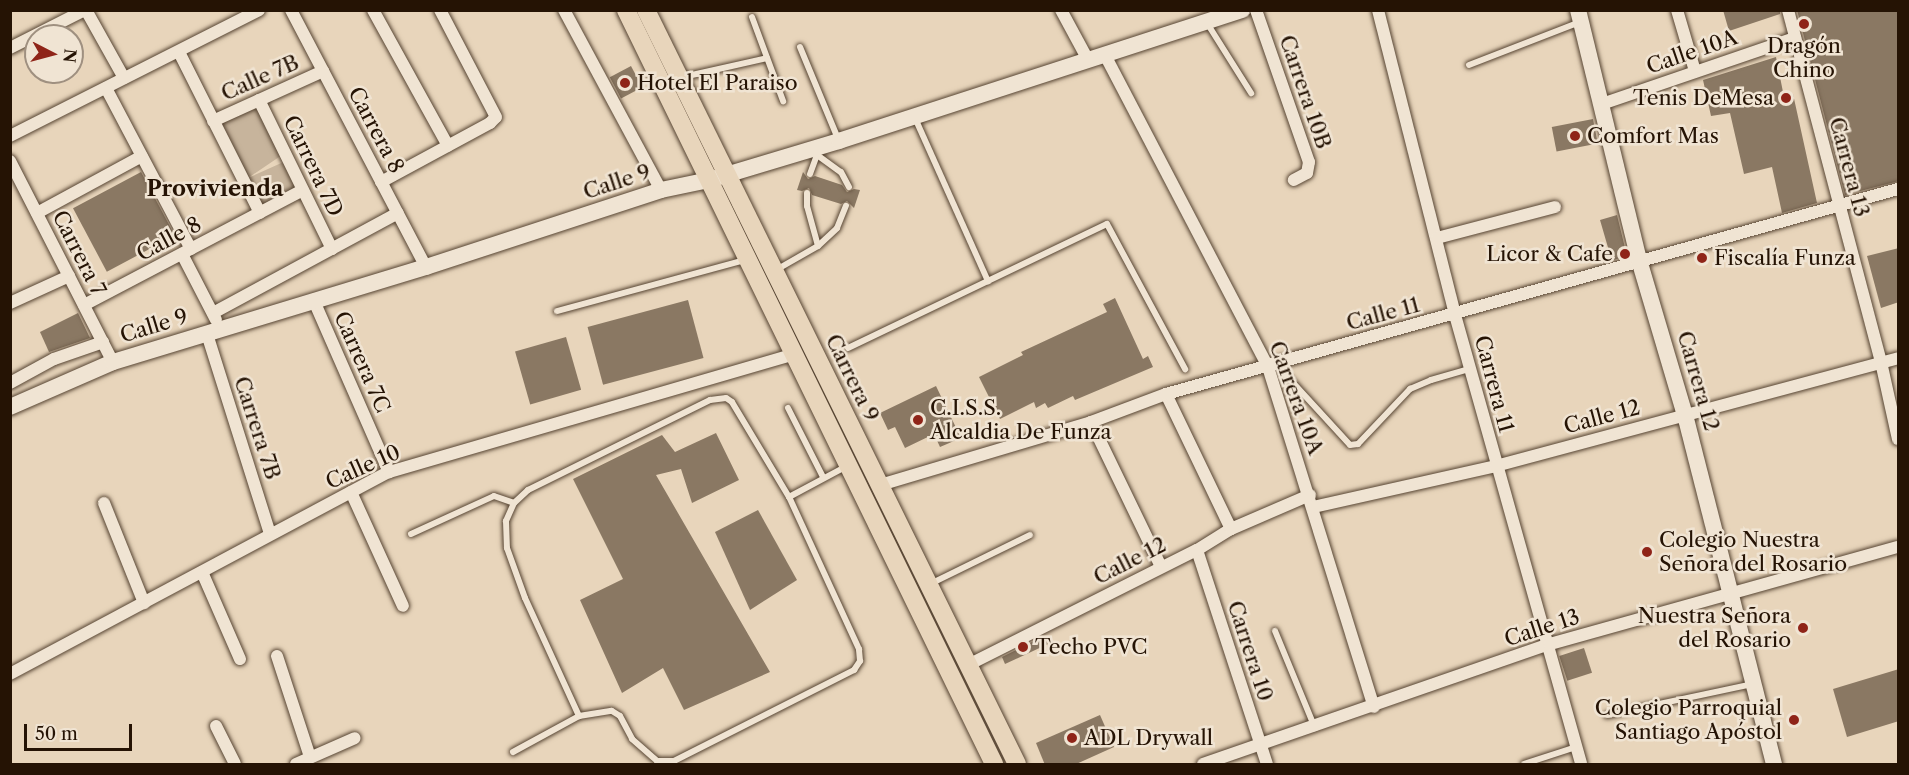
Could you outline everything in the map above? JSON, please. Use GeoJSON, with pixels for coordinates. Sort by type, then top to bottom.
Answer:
{"type":"FeatureCollection","features":[{"type":"Feature","properties":{"kind":"main road","name":"Carrera 9"},"geometry":{"type":"LineString","coordinates":[[626,10],[718,178],[774,272],[1017,765]]}},
{"type":"Feature","properties":{"kind":"main road","name":"Carrera 9"},"geometry":{"type":"LineString","coordinates":[[646,10],[679,78],[748,259],[994,765]]}},
{"type":"Feature","properties":{"kind":"main road","name":"Calle 9"},"geometry":{"type":"LineString","coordinates":[[10,407],[113,362],[426,267],[661,190],[718,178],[813,153],[839,141],[1242,10]]}},
{"type":"Feature","properties":{"kind":"main road","name":"Carrera 12"},"geometry":{"type":"LineString","coordinates":[[1579,16],[1639,260],[1686,415],[1774,765]]}},
{"type":"Feature","properties":{"kind":"street"},"geometry":{"type":"LineString","coordinates":[[10,48],[85,10],[124,78]]}},
{"type":"Feature","properties":{"kind":"street"},"geometry":{"type":"LineString","coordinates":[[10,136],[259,10]]}},
{"type":"Feature","properties":{"kind":"street","name":"Carrera 8"},"geometry":{"type":"LineString","coordinates":[[291,10],[426,267]]}},
{"type":"Feature","properties":{"kind":"street"},"geometry":{"type":"LineString","coordinates":[[373,10],[448,146]]}},
{"type":"Feature","properties":{"kind":"street"},"geometry":{"type":"LineString","coordinates":[[381,182],[490,123],[496,117],[440,10]]}},
{"type":"Feature","properties":{"kind":"street"},"geometry":{"type":"LineString","coordinates":[[564,10],[661,190]]}},
{"type":"Feature","properties":{"kind":"street"},"geometry":{"type":"LineString","coordinates":[[1061,10],[1088,60]]}},
{"type":"Feature","properties":{"kind":"street","name":"Carrera 10B"},"geometry":{"type":"LineString","coordinates":[[1256,10],[1309,162],[1307,173],[1294,180]]}},
{"type":"Feature","properties":{"kind":"street","name":"Carrera 11"},"geometry":{"type":"LineString","coordinates":[[1378,10],[1469,369],[1550,644],[1581,765]]}},
{"type":"Feature","properties":{"kind":"street"},"geometry":{"type":"LineString","coordinates":[[1677,10],[1695,71]]}},
{"type":"Feature","properties":{"kind":"street","name":"Carrera 13"},"geometry":{"type":"LineString","coordinates":[[1788,10],[1881,362],[1899,439]]}},
{"type":"Feature","properties":{"kind":"street","name":"Calle 10A"},"geometry":{"type":"LineString","coordinates":[[1602,104],[1795,39]]}},
{"type":"Feature","properties":{"kind":"street"},"geometry":{"type":"LineString","coordinates":[[179,52],[260,213]]}},
{"type":"Feature","properties":{"kind":"street","name":"Carrera 10A"},"geometry":{"type":"LineString","coordinates":[[1106,56],[1274,365],[1374,707]]}},
{"type":"Feature","properties":{"kind":"street","name":"Calle 7B"},"geometry":{"type":"LineString","coordinates":[[213,121],[323,71]]}},
{"type":"Feature","properties":{"kind":"street"},"geometry":{"type":"LineString","coordinates":[[106,88],[142,156],[213,313],[398,213]]}},
{"type":"Feature","properties":{"kind":"street","name":"Carrera 7D"},"geometry":{"type":"LineString","coordinates":[[259,100],[332,249]]}},
{"type":"Feature","properties":{"kind":"street"},"geometry":{"type":"LineString","coordinates":[[37,213],[142,156]]}},
{"type":"Feature","properties":{"kind":"street","name":"Carrera 7"},"geometry":{"type":"LineString","coordinates":[[10,161],[113,362]]}},
{"type":"Feature","properties":{"kind":"street","name":"Calle 11"},"geometry":{"type":"LineString","coordinates":[[880,485],[1091,422],[1166,394],[1899,189]]}},
{"type":"Feature","properties":{"kind":"street","name":"Calle 8"},"geometry":{"type":"LineString","coordinates":[[84,305],[303,190]]}},
{"type":"Feature","properties":{"kind":"street"},"geometry":{"type":"LineString","coordinates":[[1437,238],[1555,207]]}},
{"type":"Feature","properties":{"kind":"street"},"geometry":{"type":"LineString","coordinates":[[10,303],[69,276]]}},
{"type":"Feature","properties":{"kind":"street","name":"Carrera 7C"},"geometry":{"type":"LineString","coordinates":[[314,301],[389,472]]}},
{"type":"Feature","properties":{"kind":"street","name":"Carrera 7B"},"geometry":{"type":"LineString","coordinates":[[213,313],[213,332],[270,534]]}},
{"type":"Feature","properties":{"kind":"street"},"geometry":{"type":"LineString","coordinates":[[10,383],[54,359],[103,342]]}},
{"type":"Feature","properties":{"kind":"street","name":"Calle 10"},"geometry":{"type":"LineString","coordinates":[[10,674],[389,472],[795,354]]}},
{"type":"Feature","properties":{"kind":"street","name":"Calle 12"},"geometry":{"type":"LineString","coordinates":[[968,665],[1197,550],[1232,529],[1312,501],[1496,466],[1899,358]]}},
{"type":"Feature","properties":{"kind":"street"},"geometry":{"type":"LineString","coordinates":[[1166,394],[1232,529]]}},
{"type":"Feature","properties":{"kind":"street"},"geometry":{"type":"LineString","coordinates":[[1091,422],[1161,567]]}},
{"type":"Feature","properties":{"kind":"street"},"geometry":{"type":"LineString","coordinates":[[351,492],[403,606]]}},
{"type":"Feature","properties":{"kind":"street"},"geometry":{"type":"LineString","coordinates":[[104,503],[144,603]]}},
{"type":"Feature","properties":{"kind":"street","name":"Calle 13"},"geometry":{"type":"LineString","coordinates":[[1203,765],[1315,728],[1550,644],[1899,547]]}},
{"type":"Feature","properties":{"kind":"street","name":"Carrera 10"},"geometry":{"type":"LineString","coordinates":[[1197,550],[1267,765]]}},
{"type":"Feature","properties":{"kind":"street"},"geometry":{"type":"LineString","coordinates":[[201,572],[240,659]]}},
{"type":"Feature","properties":{"kind":"street"},"geometry":{"type":"LineString","coordinates":[[277,656],[310,757]]}},
{"type":"Feature","properties":{"kind":"street"},"geometry":{"type":"LineString","coordinates":[[216,726],[235,765]]}},
{"type":"Feature","properties":{"kind":"street"},"geometry":{"type":"LineString","coordinates":[[296,765],[355,738]]}},
{"type":"Feature","properties":{"kind":"lane"},"geometry":{"type":"LineString","coordinates":[[1469,65],[1579,16]]}},
{"type":"Feature","properties":{"kind":"lane"},"geometry":{"type":"LineString","coordinates":[[752,17],[783,101]]}},
{"type":"Feature","properties":{"kind":"lane"},"geometry":{"type":"LineString","coordinates":[[1207,22],[1251,93]]}},
{"type":"Feature","properties":{"kind":"lane"},"geometry":{"type":"LineString","coordinates":[[800,47],[839,141]]}},
{"type":"Feature","properties":{"kind":"lane"},"geometry":{"type":"LineString","coordinates":[[679,78],[767,58]]}},
{"type":"Feature","properties":{"kind":"lane"},"geometry":{"type":"LineString","coordinates":[[915,118],[988,281]]}},
{"type":"Feature","properties":{"kind":"lane"},"geometry":{"type":"LineString","coordinates":[[810,174],[813,153],[841,172],[849,187]]}},
{"type":"Feature","properties":{"kind":"lane"},"geometry":{"type":"LineString","coordinates":[[807,193],[807,206],[818,246]]}},
{"type":"Feature","properties":{"kind":"lane"},"geometry":{"type":"LineString","coordinates":[[774,272],[818,246],[837,228],[846,206]]}},
{"type":"Feature","properties":{"kind":"lane"},"geometry":{"type":"LineString","coordinates":[[848,348],[1107,224],[1185,369]]}},
{"type":"Feature","properties":{"kind":"lane"},"geometry":{"type":"LineString","coordinates":[[557,311],[748,259]]}},
{"type":"Feature","properties":{"kind":"lane"},"geometry":{"type":"LineString","coordinates":[[1274,365],[1350,445],[1358,444],[1410,389],[1469,369]]}},
{"type":"Feature","properties":{"kind":"lane"},"geometry":{"type":"LineString","coordinates":[[513,752],[579,716],[612,711],[620,716],[632,739],[657,761],[674,761],[854,670],[860,661],[859,649],[789,496],[732,402],[726,398],[710,400],[528,490],[514,503],[506,521],[507,548],[525,598],[579,716]]}},
{"type":"Feature","properties":{"kind":"lane"},"geometry":{"type":"LineString","coordinates":[[788,408],[823,477]]}},
{"type":"Feature","properties":{"kind":"lane"},"geometry":{"type":"LineString","coordinates":[[789,496],[849,465]]}},
{"type":"Feature","properties":{"kind":"lane"},"geometry":{"type":"LineString","coordinates":[[411,534],[494,496],[514,503]]}},
{"type":"Feature","properties":{"kind":"lane"},"geometry":{"type":"LineString","coordinates":[[928,584],[1030,535]]}},
{"type":"Feature","properties":{"kind":"lane"},"geometry":{"type":"LineString","coordinates":[[1275,631],[1315,728]]}},
{"type":"Feature","properties":{"kind":"lane"},"geometry":{"type":"LineString","coordinates":[[1607,715],[1754,684]]}},
{"type":"Feature","properties":{"kind":"lane"},"geometry":{"type":"LineString","coordinates":[[1524,765],[1576,747]]}},
{"type":"Feature","properties":{"kind":"shaded area"},"geometry":{"type":"Polygon","coordinates":[[[259,100],[285,153],[248,178],[288,160],[303,190],[266,210],[213,121],[259,100]]]}},
{"type":"Feature","properties":{"kind":"building"},"geometry":{"type":"Polygon","coordinates":[[[1723,10],[1780,10],[1780,14],[1729,31],[1723,10]]]}},
{"type":"Feature","properties":{"kind":"building"},"geometry":{"type":"Polygon","coordinates":[[[1797,10],[1899,10],[1899,181],[1845,195],[1797,10]]]}},
{"type":"Feature","properties":{"kind":"building"},"geometry":{"type":"Polygon","coordinates":[[[1776,57],[1784,97],[1793,94],[1817,203],[1782,213],[1772,167],[1744,174],[1730,113],[1711,116],[1703,80],[1776,57]]]}},
{"type":"Feature","properties":{"kind":"building","name":"Hotel El Paraiso"},"geometry":{"type":"Polygon","coordinates":[[[631,66],[642,87],[621,98],[610,77],[631,66]]]}},
{"type":"Feature","properties":{"kind":"building","name":"Comfort Mas"},"geometry":{"type":"Polygon","coordinates":[[[1593,119],[1598,144],[1557,152],[1552,127],[1593,119]]]}},
{"type":"Feature","properties":{"kind":"building"},"geometry":{"type":"Polygon","coordinates":[[[141,172],[175,236],[107,272],[73,208],[141,172]]]}},
{"type":"Feature","properties":{"kind":"building"},"geometry":{"type":"Polygon","coordinates":[[[803,172],[808,179],[815,176],[842,185],[847,192],[854,189],[860,190],[854,208],[847,201],[841,204],[812,195],[809,188],[802,191],[797,190],[803,172]]]}},
{"type":"Feature","properties":{"kind":"building"},"geometry":{"type":"Polygon","coordinates":[[[1617,215],[1627,256],[1600,264],[1597,254],[1609,251],[1600,220],[1617,215]]]}},
{"type":"Feature","properties":{"kind":"building"},"geometry":{"type":"Polygon","coordinates":[[[1899,248],[1899,302],[1881,308],[1867,256],[1899,248]]]}},
{"type":"Feature","properties":{"kind":"building"},"geometry":{"type":"Polygon","coordinates":[[[1115,298],[1143,359],[1148,356],[1153,367],[1075,400],[1073,396],[1048,408],[1045,403],[1036,408],[1034,402],[1000,419],[979,377],[1023,355],[1021,352],[1107,312],[1103,304],[1115,298]]]}},
{"type":"Feature","properties":{"kind":"building"},"geometry":{"type":"Polygon","coordinates":[[[688,300],[704,358],[603,385],[588,327],[688,300]]]}},
{"type":"Feature","properties":{"kind":"building"},"geometry":{"type":"Polygon","coordinates":[[[78,313],[90,338],[49,352],[40,332],[78,313]]]}},
{"type":"Feature","properties":{"kind":"building"},"geometry":{"type":"Polygon","coordinates":[[[566,337],[581,390],[530,404],[515,352],[566,337]]]}},
{"type":"Feature","properties":{"kind":"building","name":"C.I.S.S. Alcaldia De Funza"},"geometry":{"type":"Polygon","coordinates":[[[936,386],[961,438],[940,447],[934,434],[905,448],[895,427],[888,430],[880,413],[936,386]]]}},
{"type":"Feature","properties":{"kind":"building"},"geometry":{"type":"Polygon","coordinates":[[[716,433],[739,480],[692,503],[681,469],[656,475],[770,672],[684,710],[663,668],[622,693],[580,600],[623,579],[573,479],[662,435],[675,452],[716,433]]]}},
{"type":"Feature","properties":{"kind":"building"},"geometry":{"type":"Polygon","coordinates":[[[758,510],[797,580],[750,610],[715,532],[758,510]]]}},
{"type":"Feature","properties":{"kind":"building"},"geometry":{"type":"Polygon","coordinates":[[[1044,636],[1048,644],[1005,664],[1002,657],[1044,636]]]}},
{"type":"Feature","properties":{"kind":"building"},"geometry":{"type":"Polygon","coordinates":[[[1584,648],[1592,673],[1567,681],[1559,656],[1584,648]]]}},
{"type":"Feature","properties":{"kind":"building"},"geometry":{"type":"Polygon","coordinates":[[[1899,669],[1899,721],[1847,737],[1833,689],[1899,669]]]}},
{"type":"Feature","properties":{"kind":"building"},"geometry":{"type":"Polygon","coordinates":[[[1100,715],[1114,747],[1074,765],[1045,765],[1036,743],[1100,715]]]}},
{"type":"Feature","properties":{"kind":"place","name":"Dragón Chino"},"geometry":{"type":"Point","coordinates":[1804,24]}},
{"type":"Feature","properties":{"kind":"place","name":"Hotel El Paraiso"},"geometry":{"type":"Point","coordinates":[625,83]}},
{"type":"Feature","properties":{"kind":"place","name":"Tenis DeMesa"},"geometry":{"type":"Point","coordinates":[1786,98]}},
{"type":"Feature","properties":{"kind":"place","name":"Comfort Mas"},"geometry":{"type":"Point","coordinates":[1575,136]}},
{"type":"Feature","properties":{"kind":"place","name":"Licor & Cafe"},"geometry":{"type":"Point","coordinates":[1625,254]}},
{"type":"Feature","properties":{"kind":"place","name":"Fiscalía Funza"},"geometry":{"type":"Point","coordinates":[1702,258]}},
{"type":"Feature","properties":{"kind":"place","name":"C.I.S.S. Alcaldia De Funza"},"geometry":{"type":"Point","coordinates":[918,420]}},
{"type":"Feature","properties":{"kind":"place","name":"Colegio Nuestra Señora del Rosario"},"geometry":{"type":"Point","coordinates":[1647,552]}},
{"type":"Feature","properties":{"kind":"place","name":"Nuestra Señora del Rosario"},"geometry":{"type":"Point","coordinates":[1803,628]}},
{"type":"Feature","properties":{"kind":"place","name":"Techo PVC"},"geometry":{"type":"Point","coordinates":[1023,647]}},
{"type":"Feature","properties":{"kind":"place","name":"Colegio Parroquial Santiago Apóstol"},"geometry":{"type":"Point","coordinates":[1794,720]}},
{"type":"Feature","properties":{"kind":"place","name":"ADL Drywall"},"geometry":{"type":"Point","coordinates":[1072,738]}},
{"type":"Feature","properties":{"kind":"district","name":"Provivienda"},"geometry":{"type":"Point","coordinates":[215,189]}}]}
